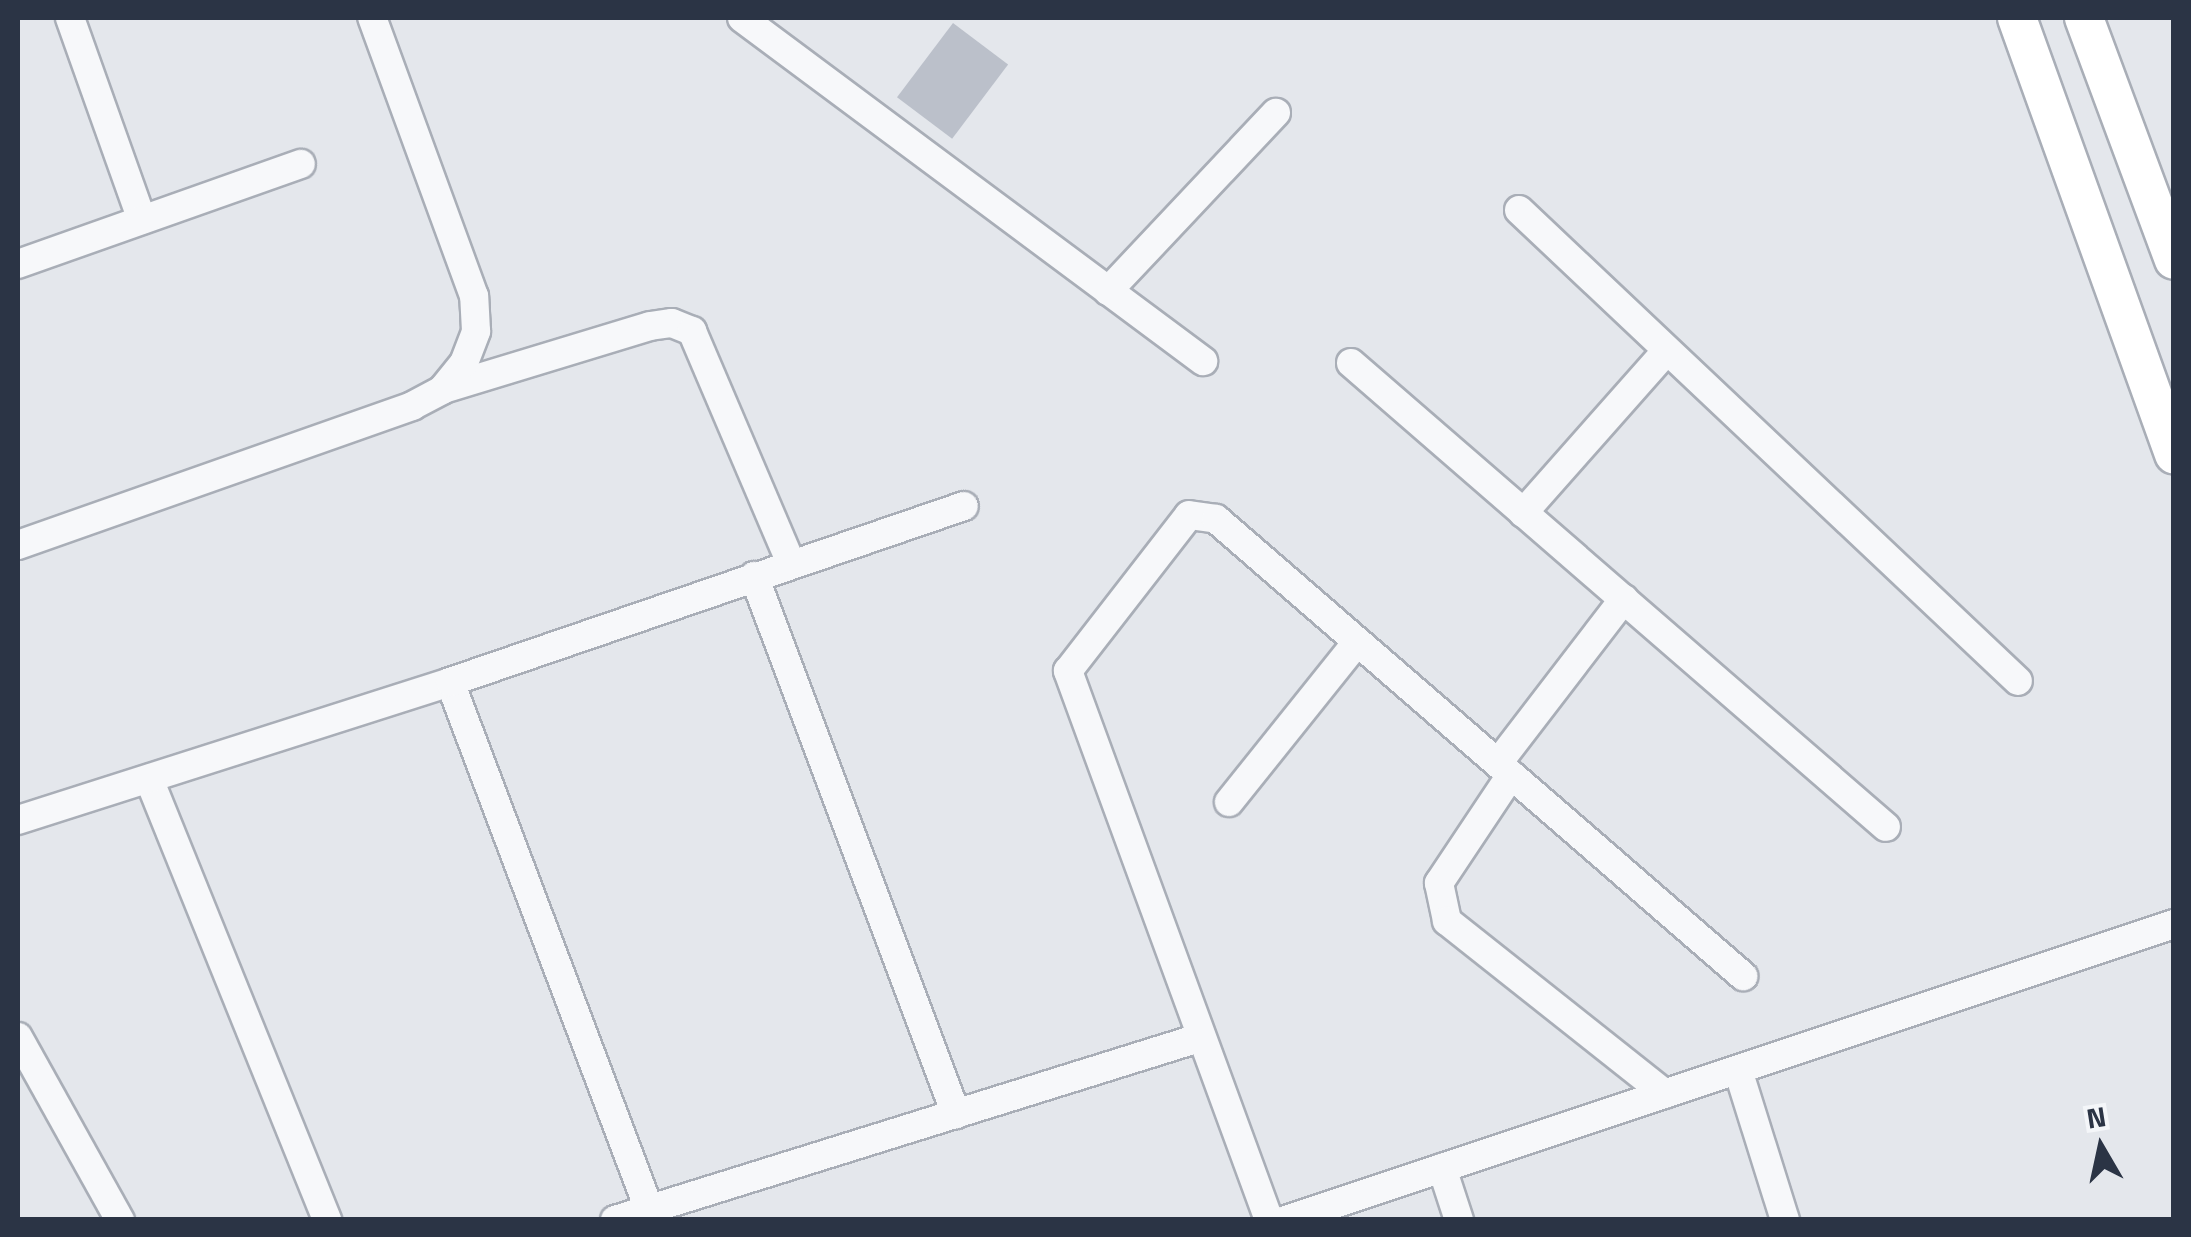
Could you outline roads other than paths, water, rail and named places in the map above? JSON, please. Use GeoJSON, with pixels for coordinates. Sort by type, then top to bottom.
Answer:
{"type":"FeatureCollection","features":[{"type":"Feature","properties":{"kind":"street"},"geometry":{"type":"LineString","coordinates":[[70,18],[142,220]]}},
{"type":"Feature","properties":{"kind":"street"},"geometry":{"type":"LineString","coordinates":[[372,18],[474,296],[476,330],[464,363],[442,390]]}},
{"type":"Feature","properties":{"kind":"street"},"geometry":{"type":"LineString","coordinates":[[742,18],[1203,361]]}},
{"type":"Feature","properties":{"kind":"street"},"geometry":{"type":"LineString","coordinates":[[2017,18],[2168,413],[2174,455]]}},
{"type":"Feature","properties":{"kind":"street"},"geometry":{"type":"LineString","coordinates":[[2084,18],[2174,260]]}},
{"type":"Feature","properties":{"kind":"street"},"geometry":{"type":"LineString","coordinates":[[1108,290],[1276,113]]}},
{"type":"Feature","properties":{"kind":"street"},"geometry":{"type":"LineString","coordinates":[[18,264],[301,164]]}},
{"type":"Feature","properties":{"kind":"street"},"geometry":{"type":"LineString","coordinates":[[1519,210],[2018,680]]}},
{"type":"Feature","properties":{"kind":"street"},"geometry":{"type":"LineString","coordinates":[[18,545],[412,406],[442,390],[672,322],[692,332],[791,564]]}},
{"type":"Feature","properties":{"kind":"street"},"geometry":{"type":"LineString","coordinates":[[1524,512],[1668,350]]}},
{"type":"Feature","properties":{"kind":"street"},"geometry":{"type":"LineString","coordinates":[[1351,363],[1886,827]]}},
{"type":"Feature","properties":{"kind":"street"},"geometry":{"type":"LineString","coordinates":[[18,820],[450,682],[964,506]]}},
{"type":"Feature","properties":{"kind":"street"},"geometry":{"type":"LineString","coordinates":[[1269,1220],[1198,1038],[1082,714],[1070,663],[1178,523],[1203,514],[1743,976]]}},
{"type":"Feature","properties":{"kind":"street"},"geometry":{"type":"LineString","coordinates":[[754,576],[956,1114]]}},
{"type":"Feature","properties":{"kind":"street"},"geometry":{"type":"LineString","coordinates":[[1624,599],[1505,769],[1440,883],[1447,921],[1666,1094]]}},
{"type":"Feature","properties":{"kind":"street"},"geometry":{"type":"LineString","coordinates":[[1229,802],[1357,642]]}},
{"type":"Feature","properties":{"kind":"street"},"geometry":{"type":"LineString","coordinates":[[450,682],[650,1209]]}},
{"type":"Feature","properties":{"kind":"street"},"geometry":{"type":"LineString","coordinates":[[149,779],[327,1220]]}},
{"type":"Feature","properties":{"kind":"street"},"geometry":{"type":"LineString","coordinates":[[1286,1220],[2174,924]]}},
{"type":"Feature","properties":{"kind":"street"},"geometry":{"type":"LineString","coordinates":[[18,1037],[120,1220]]}},
{"type":"Feature","properties":{"kind":"street"},"geometry":{"type":"LineString","coordinates":[[616,1220],[1198,1038]]}},
{"type":"Feature","properties":{"kind":"street"},"geometry":{"type":"LineString","coordinates":[[1738,1070],[1785,1220]]}},
{"type":"Feature","properties":{"kind":"street"},"geometry":{"type":"LineString","coordinates":[[1442,1168],[1459,1220]]}}]}
